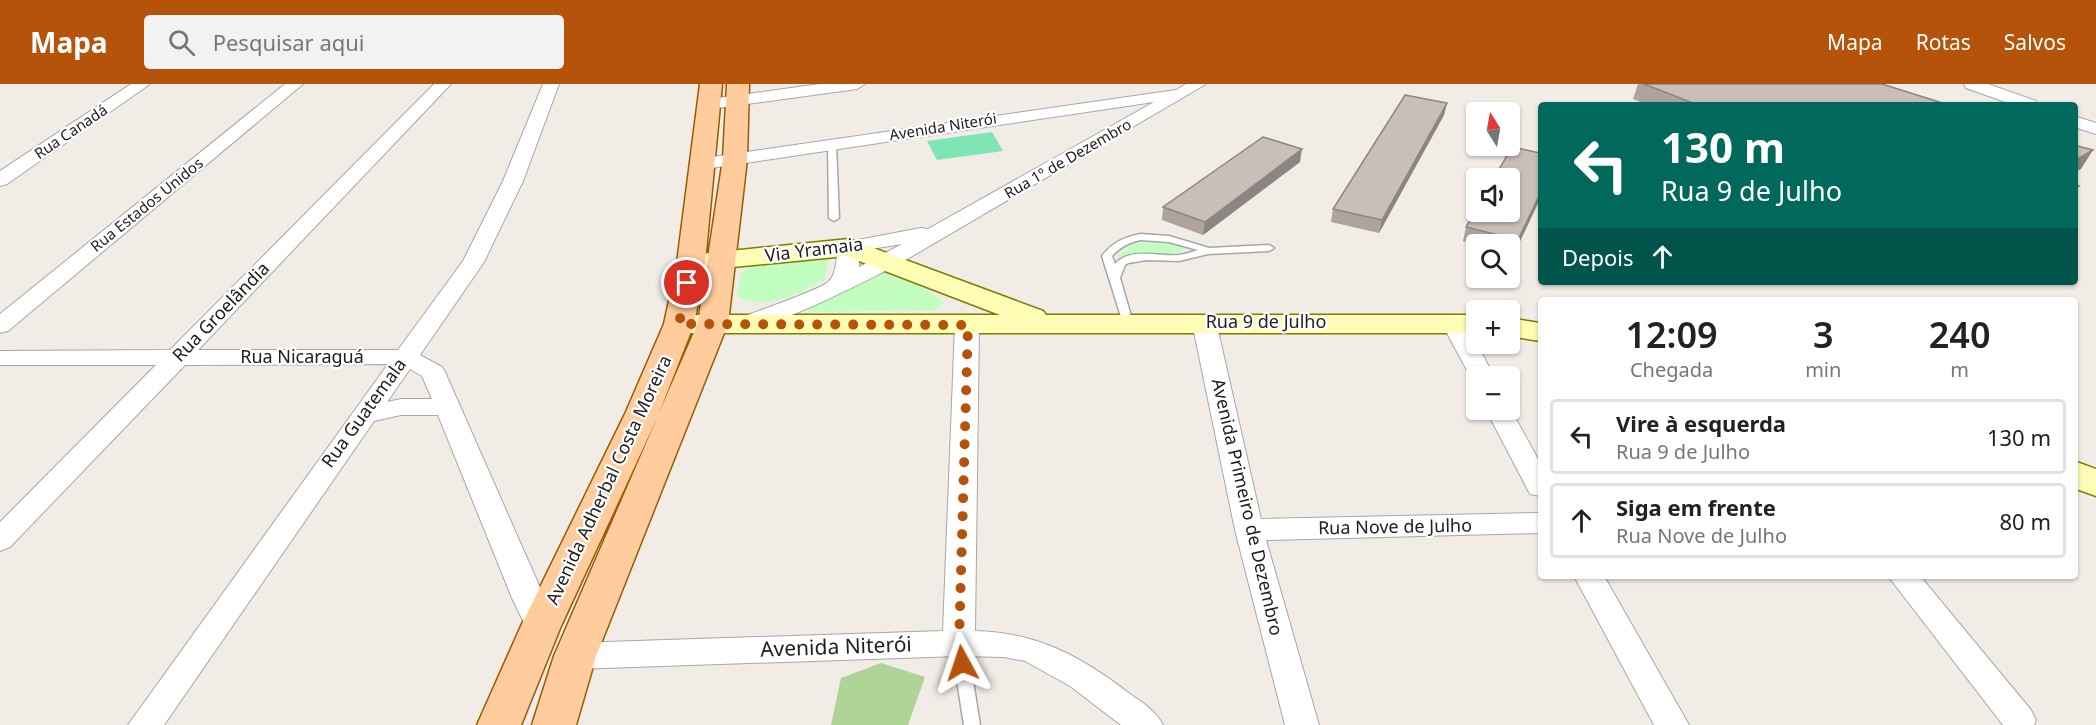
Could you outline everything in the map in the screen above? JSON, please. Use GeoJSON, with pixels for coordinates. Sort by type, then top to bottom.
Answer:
{"type":"FeatureCollection","features":[{"type":"Feature","properties":{"kind":"main road","name":"Avenida Adherbal Costa Moreira"},"geometry":{"type":"LineString","coordinates":[[554,725],[575,656],[696,324],[722,260],[735,159],[724,93]]}},
{"type":"Feature","properties":{"kind":"main road","name":"Avenida Adherbal Costa Moreira"},"geometry":{"type":"LineString","coordinates":[[499,725],[542,626],[642,414],[696,324],[691,263],[705,163],[724,93]]}},
{"type":"Feature","properties":{"kind":"main road","name":"Via Yramaia"},"geometry":{"type":"LineString","coordinates":[[691,263],[849,247]]}},
{"type":"Feature","properties":{"kind":"main road","name":"Rua 9 de Julho"},"geometry":{"type":"LineString","coordinates":[[849,247],[1057,325]]}},
{"type":"Feature","properties":{"kind":"main road"},"geometry":{"type":"LineString","coordinates":[[953,286],[967,309],[968,325]]}},
{"type":"Feature","properties":{"kind":"main road","name":"Rua 9 de Julho"},"geometry":{"type":"LineString","coordinates":[[696,324],[1465,323]]}},
{"type":"Feature","properties":{"kind":"main road"},"geometry":{"type":"LineString","coordinates":[[1520,329],[1538,332]]}},
{"type":"Feature","properties":{"kind":"main road"},"geometry":{"type":"LineString","coordinates":[[2078,474],[2096,484]]}},
{"type":"Feature","properties":{"kind":"street","name":"Rua Canadá"},"geometry":{"type":"LineString","coordinates":[[0,180],[142,84]]}},
{"type":"Feature","properties":{"kind":"street","name":"Rua Estados Unidos"},"geometry":{"type":"LineString","coordinates":[[0,326],[295,84]]}},
{"type":"Feature","properties":{"kind":"street","name":"Rua Groelândia"},"geometry":{"type":"LineString","coordinates":[[0,540],[443,84]]}},
{"type":"Feature","properties":{"kind":"street","name":"Rua Guatemala"},"geometry":{"type":"LineString","coordinates":[[145,725],[473,262],[487,238],[513,181],[551,84]]}},
{"type":"Feature","properties":{"kind":"street"},"geometry":{"type":"LineString","coordinates":[[724,93],[857,84]]}},
{"type":"Feature","properties":{"kind":"street"},"geometry":{"type":"LineString","coordinates":[[1972,84],[2022,102]]}},
{"type":"Feature","properties":{"kind":"street"},"geometry":{"type":"LineString","coordinates":[[1991,91],[2015,84]]}},
{"type":"Feature","properties":{"kind":"street","name":"Avenida Niterói"},"geometry":{"type":"LineString","coordinates":[[705,163],[1190,88]]}},
{"type":"Feature","properties":{"kind":"street","name":"Rua 1º de Dezembro"},"geometry":{"type":"LineString","coordinates":[[936,231],[1010,192],[1190,88]]}},
{"type":"Feature","properties":{"kind":"street"},"geometry":{"type":"LineString","coordinates":[[2078,122],[2096,129]]}},
{"type":"Feature","properties":{"kind":"street"},"geometry":{"type":"LineString","coordinates":[[748,323],[836,287],[888,260],[936,231]]}},
{"type":"Feature","properties":{"kind":"street","name":"Via Yramaia"},"geometry":{"type":"LineString","coordinates":[[849,247],[936,231]]}},
{"type":"Feature","properties":{"kind":"street"},"geometry":{"type":"LineString","coordinates":[[836,287],[848,267],[849,247]]}},
{"type":"Feature","properties":{"kind":"street","name":"Avenida Primeiro de Dezembro"},"geometry":{"type":"LineString","coordinates":[[1204,322],[1249,530],[1302,725]]}},
{"type":"Feature","properties":{"kind":"street"},"geometry":{"type":"LineString","coordinates":[[1465,323],[1479,366]]}},
{"type":"Feature","properties":{"kind":"street"},"geometry":{"type":"LineString","coordinates":[[959,643],[968,325]]}},
{"type":"Feature","properties":{"kind":"street","name":"Rua Nicaraguá"},"geometry":{"type":"LineString","coordinates":[[0,358],[405,357],[433,372],[526,598],[542,626]]}},
{"type":"Feature","properties":{"kind":"street"},"geometry":{"type":"LineString","coordinates":[[362,416],[401,407],[446,407]]}},
{"type":"Feature","properties":{"kind":"street"},"geometry":{"type":"LineString","coordinates":[[1504,420],[1538,483]]}},
{"type":"Feature","properties":{"kind":"street","name":"Rua Nove de Julho"},"geometry":{"type":"LineString","coordinates":[[1249,530],[1538,523]]}},
{"type":"Feature","properties":{"kind":"street"},"geometry":{"type":"LineString","coordinates":[[1591,579],[1672,725]]}},
{"type":"Feature","properties":{"kind":"street"},"geometry":{"type":"LineString","coordinates":[[1905,579],[2019,720]]}},
{"type":"Feature","properties":{"kind":"street","name":"Avenida Niterói"},"geometry":{"type":"LineString","coordinates":[[575,656],[959,643],[1010,645],[1037,652],[1064,664],[1146,725]]}},
{"type":"Feature","properties":{"kind":"lane"},"geometry":{"type":"LineString","coordinates":[[832,144],[834,218]]}},
{"type":"Feature","properties":{"kind":"lane"},"geometry":{"type":"LineString","coordinates":[[1128,323],[1107,256],[1112,248],[1136,239],[1173,239],[1208,251]]}},
{"type":"Feature","properties":{"kind":"lane"},"geometry":{"type":"LineString","coordinates":[[1115,278],[1120,264],[1125,260],[1147,257],[1179,258],[1208,251],[1269,248]]}},
{"type":"Feature","properties":{"kind":"lane"},"geometry":{"type":"LineString","coordinates":[[959,643],[972,725]]}},
{"type":"Feature","properties":{"kind":"green space"},"geometry":{"type":"Polygon","coordinates":[[[992,132],[1003,151],[937,160],[927,141],[992,132]]]}},
{"type":"Feature","properties":{"kind":"green space"},"geometry":{"type":"Polygon","coordinates":[[[1182,243],[1194,247],[1171,254],[1116,257],[1133,244],[1182,243]]]}},
{"type":"Feature","properties":{"kind":"green space"},"geometry":{"type":"Polygon","coordinates":[[[829,257],[825,280],[792,295],[760,302],[737,297],[741,274],[752,265],[829,257]]]}},
{"type":"Feature","properties":{"kind":"green space"},"geometry":{"type":"Polygon","coordinates":[[[879,271],[922,288],[944,303],[936,310],[808,312],[808,307],[879,271]]]}},
{"type":"Feature","properties":{"kind":"green space"},"geometry":{"type":"Polygon","coordinates":[[[881,663],[925,677],[908,725],[831,725],[841,678],[881,663]]]}},
{"type":"Feature","properties":{"kind":"building"},"geometry":{"type":"Polygon","coordinates":[[[1644,84],[1882,84],[1939,102],[1690,102],[1644,84]]]}},
{"type":"Feature","properties":{"kind":"building"},"geometry":{"type":"Polygon","coordinates":[[[1405,95],[1447,103],[1382,220],[1333,209],[1405,95]]]}},
{"type":"Feature","properties":{"kind":"building"},"geometry":{"type":"Polygon","coordinates":[[[1263,137],[1302,149],[1205,222],[1163,207],[1263,137]]]}},
{"type":"Feature","properties":{"kind":"building"},"geometry":{"type":"Polygon","coordinates":[[[2078,146],[2093,150],[2078,159],[2078,146]]]}},
{"type":"Feature","properties":{"kind":"building"},"geometry":{"type":"Polygon","coordinates":[[[1520,149],[1538,153],[1538,198],[1520,236],[1520,234],[1494,234],[1466,227],[1469,222],[1520,222],[1520,168],[1500,168],[1507,156],[1520,156],[1520,149]]]}},
{"type":"Feature","properties":{"kind":"route"},"geometry":{"type":"LineString","coordinates":[[687,283],[679,324],[968,325],[959,643],[962,663]]}}]}
